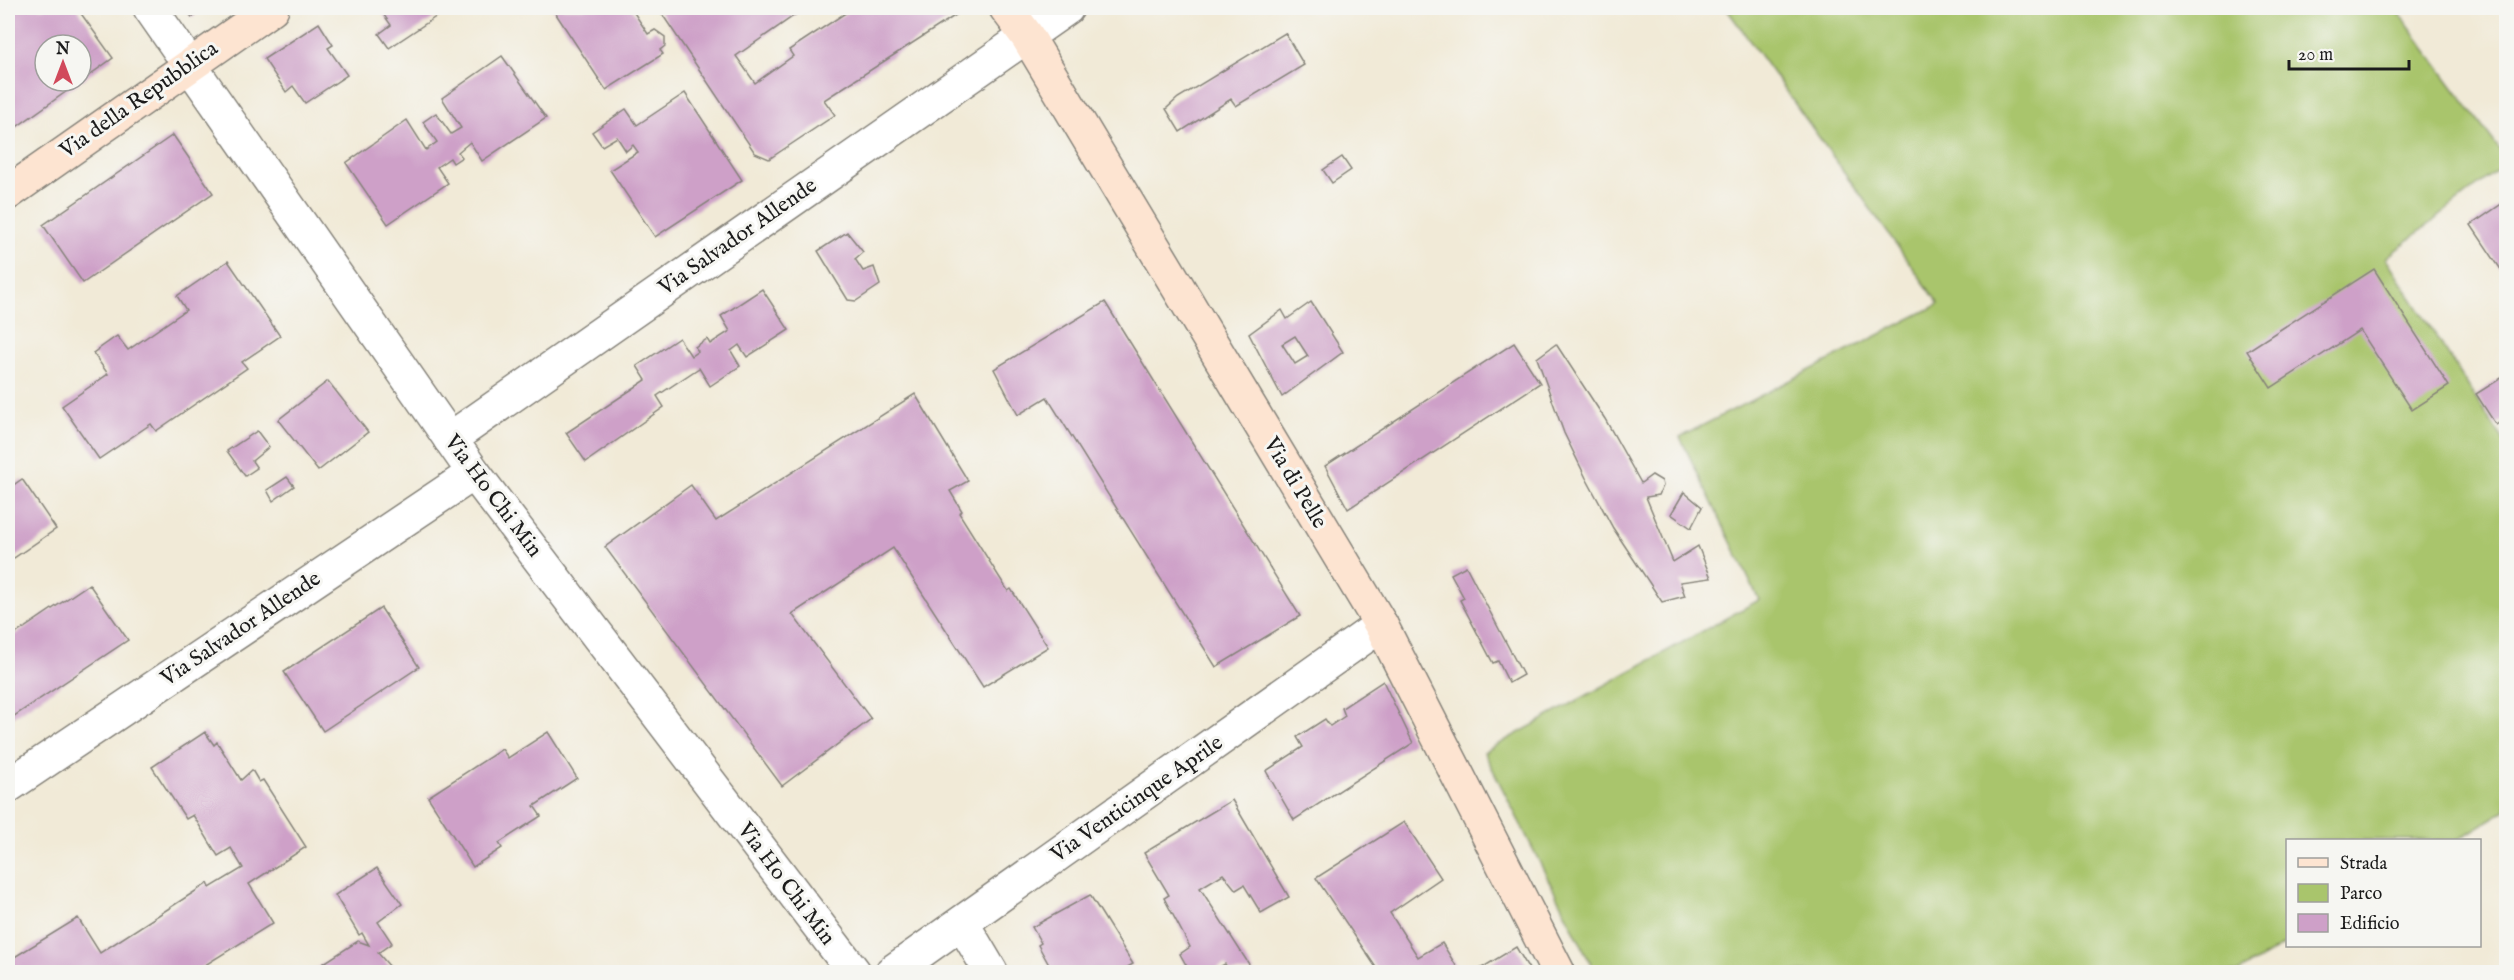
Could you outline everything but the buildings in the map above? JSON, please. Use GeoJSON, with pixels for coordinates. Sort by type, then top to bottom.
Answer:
{"type":"FeatureCollection","features":[{"type":"Feature","properties":{"kind":"main road","name":"Via della Repubblica"},"geometry":{"type":"LineString","coordinates":[[8,193],[272,8]]}},
{"type":"Feature","properties":{"kind":"main road","name":"Via di Pelle"},"geometry":{"type":"LineString","coordinates":[[1006,8],[1026,36],[1381,625],[1558,972]]}},
{"type":"Feature","properties":{"kind":"street","name":"Via Ho Chi Min"},"geometry":{"type":"LineString","coordinates":[[150,8],[474,473],[854,972]]}},
{"type":"Feature","properties":{"kind":"street","name":"Via Salvador Allende"},"geometry":{"type":"LineString","coordinates":[[450,439],[1067,8]]}},
{"type":"Feature","properties":{"kind":"street","name":"Via Salvador Allende"},"geometry":{"type":"LineString","coordinates":[[8,786],[474,473]]}},
{"type":"Feature","properties":{"kind":"street","name":"Via Venticinque Aprile"},"geometry":{"type":"LineString","coordinates":[[892,972],[1381,625]]}},
{"type":"Feature","properties":{"kind":"street"},"geometry":{"type":"LineString","coordinates":[[962,923],[991,972]]}},
{"type":"Feature","properties":{"kind":"green space"},"geometry":{"type":"Polygon","coordinates":[[[1726,8],[2395,8],[2506,158],[2506,163],[2386,258],[2506,445],[2506,810],[2459,839],[2286,839],[2286,944],[2239,972],[1595,972],[1484,752],[1759,600],[1680,437],[1939,304],[1726,8]]]}}]}
